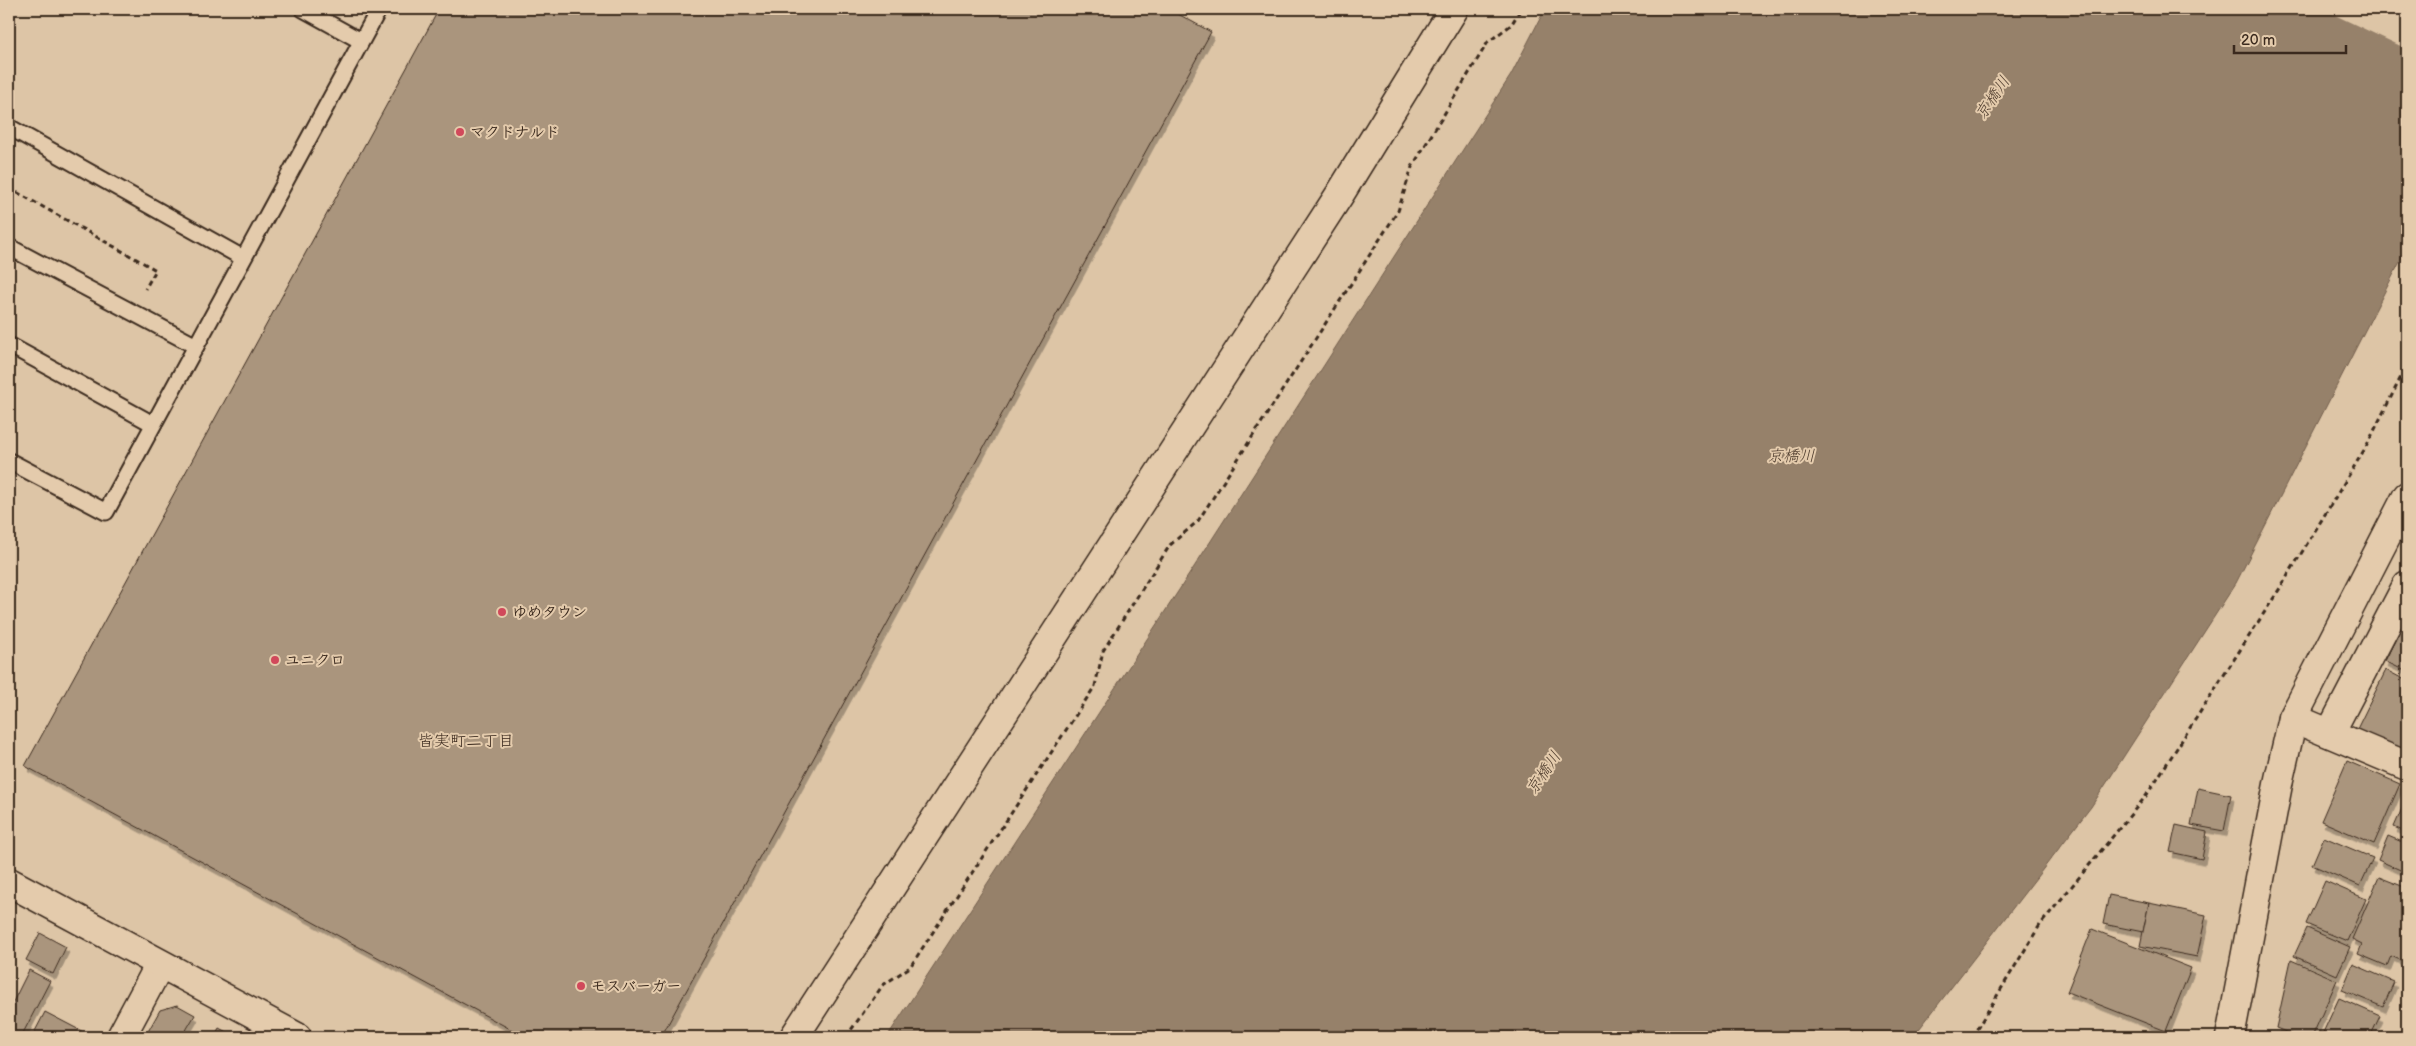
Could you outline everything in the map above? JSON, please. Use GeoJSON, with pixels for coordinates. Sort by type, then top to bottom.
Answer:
{"type":"FeatureCollection","features":[{"type":"Feature","properties":{"kind":"street"},"geometry":{"type":"LineString","coordinates":[[794,1037],[1340,194],[1454,9]]}},
{"type":"Feature","properties":{"kind":"street"},"geometry":{"type":"LineString","coordinates":[[2230,1037],[2279,779],[2293,718],[2407,496]]}},
{"type":"Feature","properties":{"kind":"street"},"geometry":{"type":"LineString","coordinates":[[2330,733],[2407,585]]}},
{"type":"Feature","properties":{"kind":"street"},"geometry":{"type":"LineString","coordinates":[[2293,718],[2407,766]]}},
{"type":"Feature","properties":{"kind":"street"},"geometry":{"type":"LineString","coordinates":[[9,882],[297,1037]]}},
{"type":"Feature","properties":{"kind":"street"},"geometry":{"type":"LineString","coordinates":[[121,1037],[160,964]]}},
{"type":"Feature","properties":{"kind":"lane"},"geometry":{"type":"LineString","coordinates":[[303,9],[361,41]]}},
{"type":"Feature","properties":{"kind":"lane"},"geometry":{"type":"LineString","coordinates":[[9,461],[106,512],[379,9]]}},
{"type":"Feature","properties":{"kind":"lane"},"geometry":{"type":"LineString","coordinates":[[9,128],[243,258]]}},
{"type":"Feature","properties":{"kind":"lane"},"geometry":{"type":"LineString","coordinates":[[9,247],[196,346]]}},
{"type":"Feature","properties":{"kind":"lane"},"geometry":{"type":"LineString","coordinates":[[9,346],[154,424]]}},
{"type":"Feature","properties":{"kind":"path"},"geometry":{"type":"LineString","coordinates":[[846,1037],[883,985],[910,966],[1095,686],[1103,651],[1170,544],[1198,521],[1398,210],[1412,167],[1488,42],[1512,25],[1521,9]]}},
{"type":"Feature","properties":{"kind":"path"},"geometry":{"type":"LineString","coordinates":[[9,188],[156,270],[144,291]]}},
{"type":"Feature","properties":{"kind":"path"},"geometry":{"type":"LineString","coordinates":[[1972,1037],[2040,925],[2146,796],[2282,585],[2361,455],[2407,365]]}},
{"type":"Feature","properties":{"kind":"water","name":"京橋川"},"geometry":{"type":"Polygon","coordinates":[[[1545,9],[2407,9],[2407,248],[2236,583],[2091,807],[1913,1037],[887,1037],[1196,564],[1511,75],[1545,9]]]}},
{"type":"Feature","properties":{"kind":"pier"},"geometry":{"type":"Polygon","coordinates":[[[2322,9],[2407,9],[2407,49],[2322,9]]]}},
{"type":"Feature","properties":{"kind":"building","name":"ゆめタウン"},"geometry":{"type":"Polygon","coordinates":[[[439,9],[1169,9],[1211,32],[661,1037],[525,1037],[25,766],[439,9]]]}},
{"type":"Feature","properties":{"kind":"building"},"geometry":{"type":"Polygon","coordinates":[[[2407,619],[2407,672],[2385,661],[2407,619]]]}},
{"type":"Feature","properties":{"kind":"building"},"geometry":{"type":"Polygon","coordinates":[[[2386,670],[2407,681],[2406,753],[2357,729],[2386,670]]]}},
{"type":"Feature","properties":{"kind":"building"},"geometry":{"type":"Polygon","coordinates":[[[2347,761],[2400,784],[2374,844],[2321,821],[2347,761]]]}},
{"type":"Feature","properties":{"kind":"building"},"geometry":{"type":"Polygon","coordinates":[[[2198,788],[2231,795],[2224,831],[2191,825],[2198,788]]]}},
{"type":"Feature","properties":{"kind":"building"},"geometry":{"type":"Polygon","coordinates":[[[2407,797],[2407,833],[2394,827],[2407,797]]]}},
{"type":"Feature","properties":{"kind":"building"},"geometry":{"type":"Polygon","coordinates":[[[2176,825],[2207,832],[2202,859],[2170,852],[2176,825]]]}},
{"type":"Feature","properties":{"kind":"building"},"geometry":{"type":"Polygon","coordinates":[[[2388,836],[2407,844],[2407,873],[2378,860],[2388,836]]]}},
{"type":"Feature","properties":{"kind":"building"},"geometry":{"type":"Polygon","coordinates":[[[2324,837],[2373,858],[2360,886],[2312,865],[2324,837]]]}},
{"type":"Feature","properties":{"kind":"building"},"geometry":{"type":"Polygon","coordinates":[[[2379,877],[2407,888],[2407,963],[2391,956],[2387,966],[2358,954],[2362,944],[2352,939],[2379,877]]]}},
{"type":"Feature","properties":{"kind":"building"},"geometry":{"type":"Polygon","coordinates":[[[2325,881],[2366,899],[2347,941],[2306,924],[2325,881]]]}},
{"type":"Feature","properties":{"kind":"building"},"geometry":{"type":"Polygon","coordinates":[[[2109,895],[2149,903],[2143,932],[2103,924],[2109,895]]]}},
{"type":"Feature","properties":{"kind":"building"},"geometry":{"type":"Polygon","coordinates":[[[2149,903],[2206,915],[2197,957],[2140,946],[2149,903]]]}},
{"type":"Feature","properties":{"kind":"building"},"geometry":{"type":"Polygon","coordinates":[[[2307,928],[2350,947],[2337,975],[2294,956],[2307,928]]]}},
{"type":"Feature","properties":{"kind":"building"},"geometry":{"type":"Polygon","coordinates":[[[2092,929],[2191,968],[2166,1031],[2067,992],[2092,929]]]}},
{"type":"Feature","properties":{"kind":"building"},"geometry":{"type":"Polygon","coordinates":[[[40,933],[66,947],[53,974],[26,960],[40,933]]]}},
{"type":"Feature","properties":{"kind":"building"},"geometry":{"type":"Polygon","coordinates":[[[2291,960],[2337,980],[2312,1037],[2298,1037],[2276,1028],[2291,960]]]}},
{"type":"Feature","properties":{"kind":"building"},"geometry":{"type":"Polygon","coordinates":[[[2353,964],[2394,982],[2383,1007],[2342,990],[2353,964]]]}},
{"type":"Feature","properties":{"kind":"building"},"geometry":{"type":"Polygon","coordinates":[[[29,970],[50,981],[21,1037],[9,1037],[9,1010],[29,970]]]}},
{"type":"Feature","properties":{"kind":"building"},"geometry":{"type":"Polygon","coordinates":[[[2339,998],[2380,1016],[2370,1037],[2321,1037],[2339,998]]]}},
{"type":"Feature","properties":{"kind":"building"},"geometry":{"type":"Polygon","coordinates":[[[177,1005],[195,1015],[182,1037],[145,1037],[160,1010],[177,1005]]]}},
{"type":"Feature","properties":{"kind":"building"},"geometry":{"type":"Polygon","coordinates":[[[45,1012],[93,1037],[32,1037],[45,1012]]]}},
{"type":"Feature","properties":{"kind":"building"},"geometry":{"type":"Polygon","coordinates":[[[219,1028],[236,1037],[214,1037],[219,1028]]]}},
{"type":"Feature","properties":{"kind":"place","name":"マクドナルド"},"geometry":{"type":"Point","coordinates":[460,132]}},
{"type":"Feature","properties":{"kind":"place","name":"ゆめタウン"},"geometry":{"type":"Point","coordinates":[502,612]}},
{"type":"Feature","properties":{"kind":"place","name":"ユニクロ"},"geometry":{"type":"Point","coordinates":[275,660]}},
{"type":"Feature","properties":{"kind":"place","name":"モスバーガー"},"geometry":{"type":"Point","coordinates":[581,986]}},
{"type":"Feature","properties":{"kind":"district","name":"皆実町二丁目"},"geometry":{"type":"Point","coordinates":[466,741]}}]}
